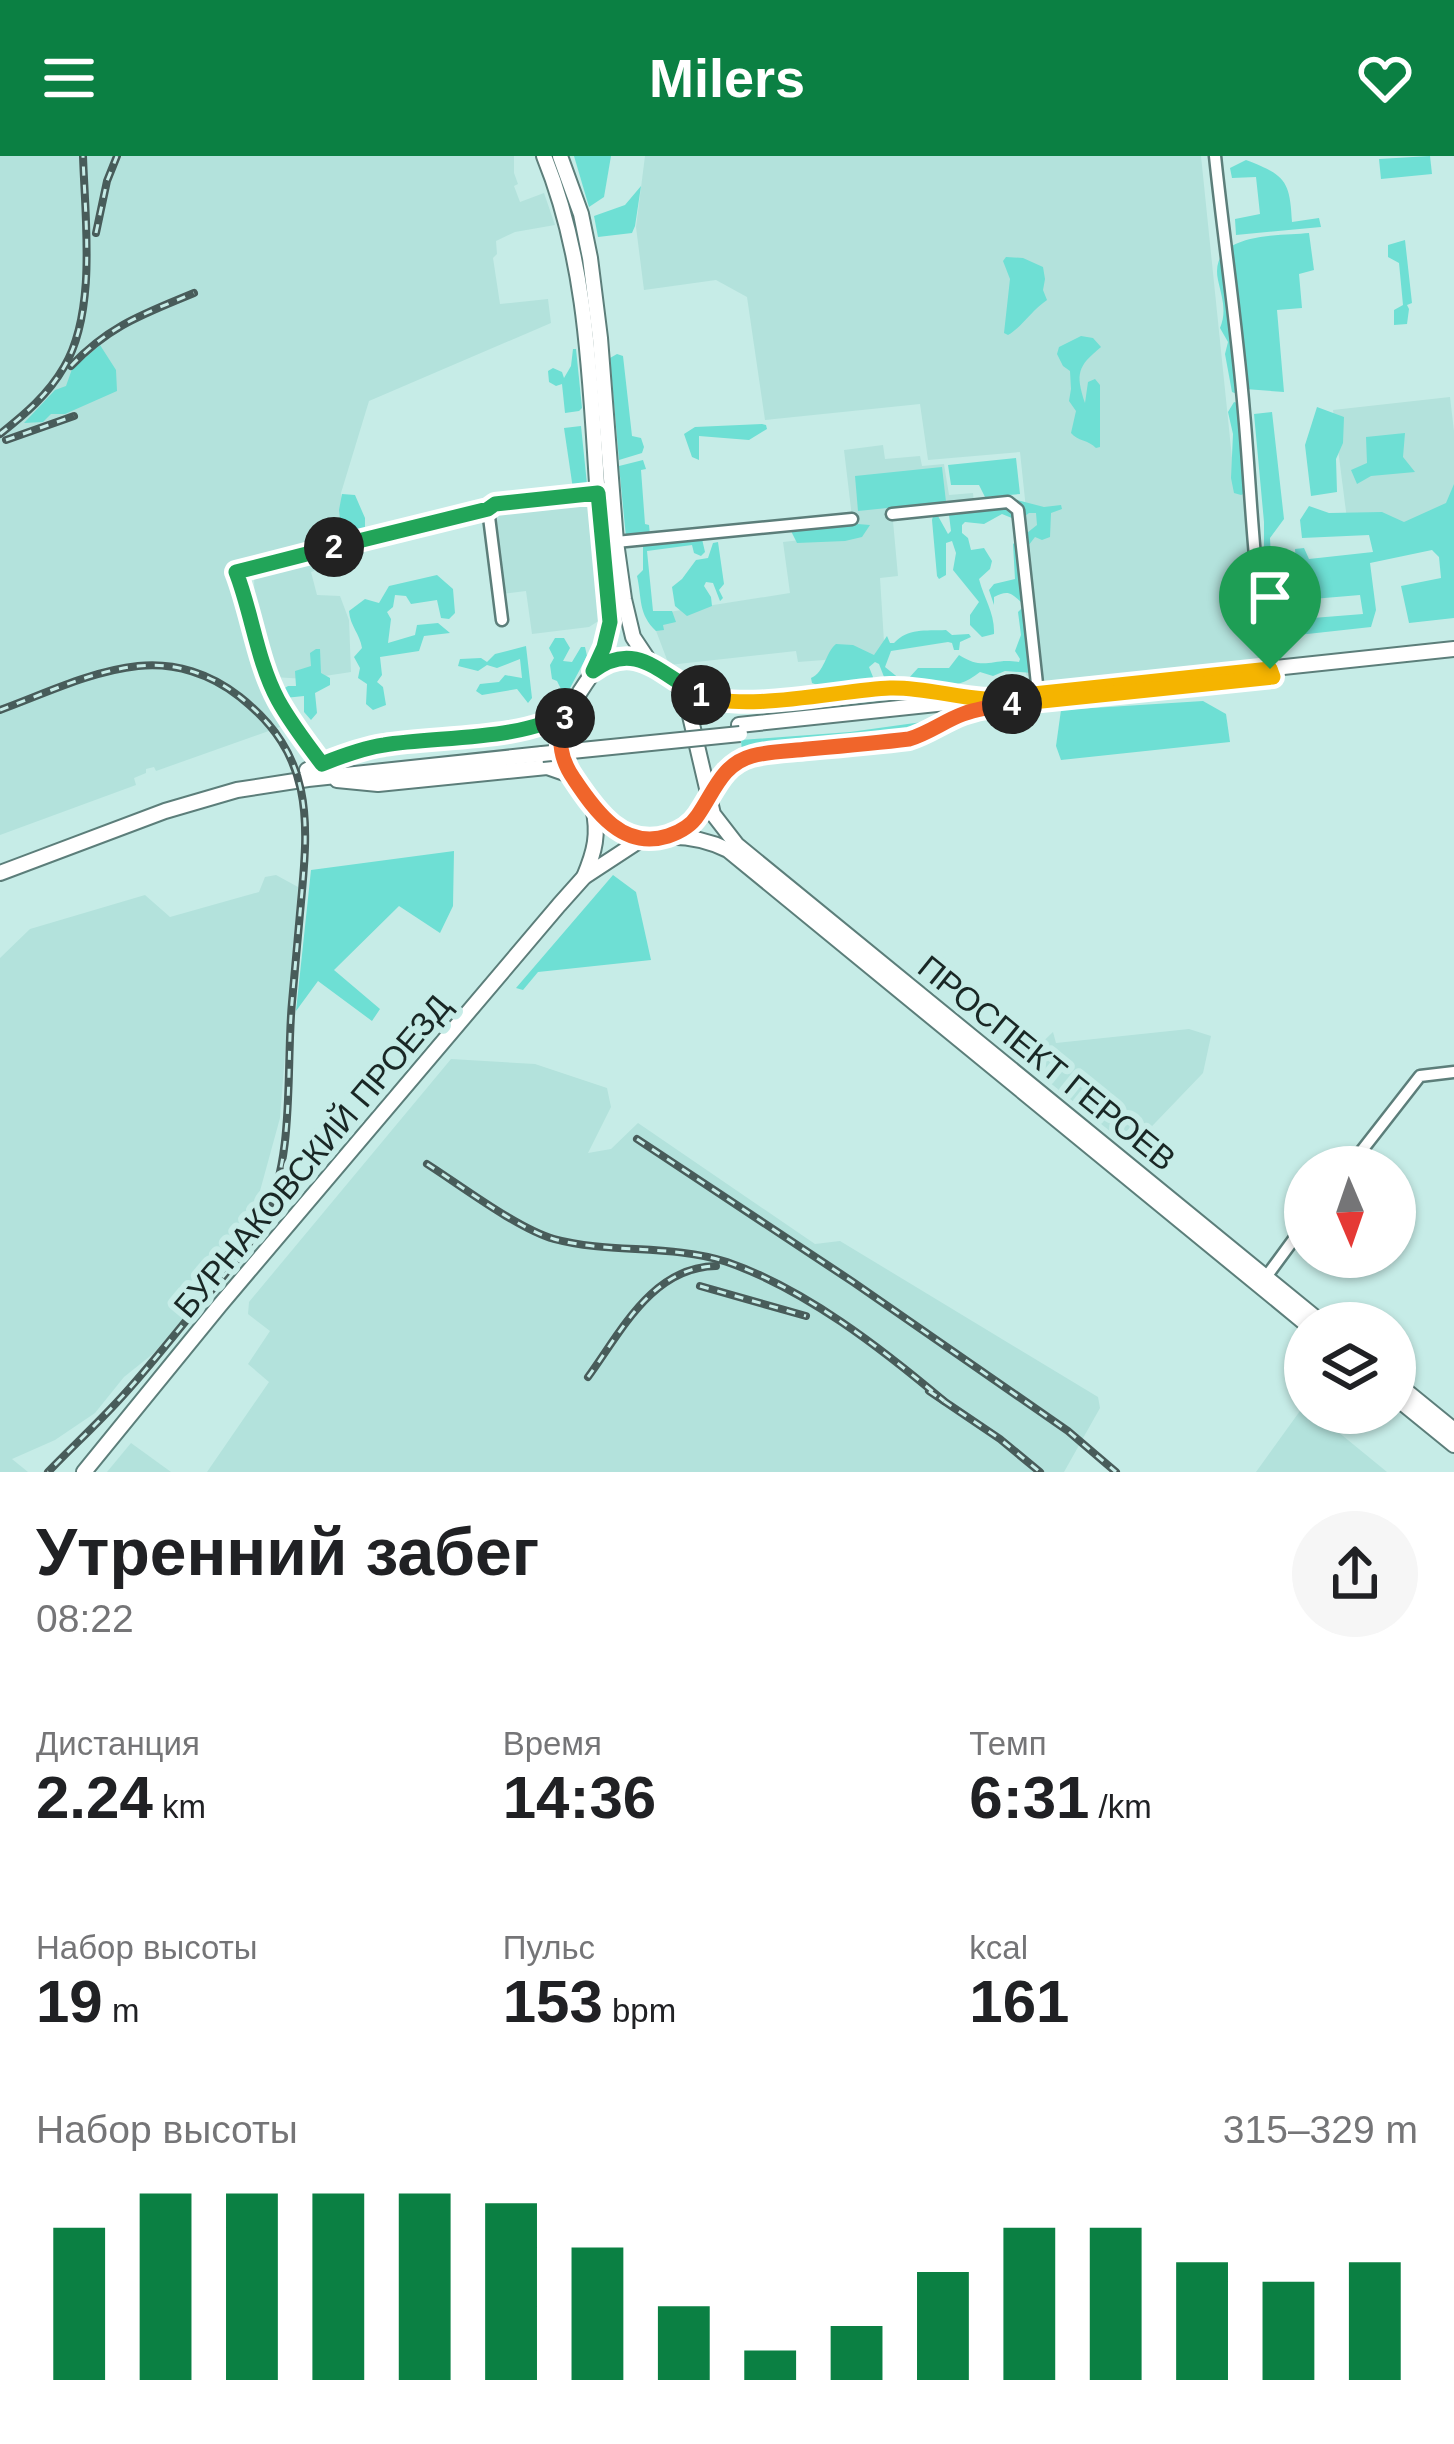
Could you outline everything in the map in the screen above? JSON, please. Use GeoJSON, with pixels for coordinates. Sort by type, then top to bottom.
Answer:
{"type":"FeatureCollection","features":[{"type":"Feature","properties":{"kind":"main road"},"geometry":{"type":"LineString","coordinates":[[544,156],[565,212],[580,289],[610,622],[593,671],[562,723],[560,748],[571,776],[619,832],[642,839],[683,830],[727,770],[752,756],[909,739],[986,703],[1038,693],[1272,673]]}},
{"type":"Feature","properties":{"kind":"main road"},"geometry":{"type":"LineString","coordinates":[[560,156],[592,268],[616,542],[628,622],[650,664]]}},
{"type":"Feature","properties":{"kind":"main road"},"geometry":{"type":"LineString","coordinates":[[0,863],[178,796],[235,781],[1454,653]]}},
{"type":"Feature","properties":{"kind":"main road"},"geometry":{"type":"LineString","coordinates":[[593,671],[621,657],[650,664],[711,700],[730,703],[886,688],[931,691],[986,703]]}},
{"type":"Feature","properties":{"kind":"main road"},"geometry":{"type":"LineString","coordinates":[[674,680],[687,703],[707,796]]}},
{"type":"Feature","properties":{"kind":"main road"},"geometry":{"type":"LineString","coordinates":[[0,873],[181,805],[312,771],[381,745],[531,727],[568,712]]}},
{"type":"Feature","properties":{"kind":"main road"},"geometry":{"type":"LineString","coordinates":[[312,771],[378,784],[547,767],[571,776]]}},
{"type":"Feature","properties":{"kind":"main road","name":"ПРОСПЕКТ ГЕРОЕВ"},"geometry":{"type":"LineString","coordinates":[[707,796],[720,825],[737,845],[1296,1302]]}},
{"type":"Feature","properties":{"kind":"main road"},"geometry":{"type":"LineString","coordinates":[[584,877],[596,848],[593,807]]}},
{"type":"Feature","properties":{"kind":"main road","name":"ПРОСПЕКТ ГЕРОЕВ"},"geometry":{"type":"LineString","coordinates":[[665,837],[728,850],[1284,1306]]}},
{"type":"Feature","properties":{"kind":"main road"},"geometry":{"type":"LineString","coordinates":[[584,877],[642,839]]}},
{"type":"Feature","properties":{"kind":"main road","name":"БУРНАКОВСКИЙ ПРОЕЗД"},"geometry":{"type":"LineString","coordinates":[[84,1472],[584,877]]}},
{"type":"Feature","properties":{"kind":"main road"},"geometry":{"type":"LineString","coordinates":[[1416,1399],[1454,1430]]}},
{"type":"Feature","properties":{"kind":"main road"},"geometry":{"type":"LineString","coordinates":[[1416,1414],[1454,1445]]}},
{"type":"Feature","properties":{"kind":"street"},"geometry":{"type":"LineString","coordinates":[[1214,156],[1272,673]]}},
{"type":"Feature","properties":{"kind":"street"},"geometry":{"type":"LineString","coordinates":[[312,771],[277,698],[236,572],[495,504],[598,493]]}},
{"type":"Feature","properties":{"kind":"street"},"geometry":{"type":"LineString","coordinates":[[892,514],[1007,502],[1018,510],[1038,693]]}},
{"type":"Feature","properties":{"kind":"street"},"geometry":{"type":"LineString","coordinates":[[488,509],[502,620]]}},
{"type":"Feature","properties":{"kind":"street"},"geometry":{"type":"LineString","coordinates":[[616,542],[852,519]]}},
{"type":"Feature","properties":{"kind":"street"},"geometry":{"type":"LineString","coordinates":[[1365,1146],[1420,1076],[1454,1072]]}},
{"type":"Feature","properties":{"kind":"street"},"geometry":{"type":"LineString","coordinates":[[1266,1277],[1284,1253]]}},
{"type":"Feature","properties":{"kind":"shaded area"},"geometry":{"type":"Polygon","coordinates":[[[0,156],[514,156],[518,184],[514,186],[520,202],[544,193],[555,225],[515,232],[496,241],[493,258],[500,304],[548,299],[551,323],[369,401],[341,493],[347,539],[229,567],[280,727],[156,771],[146,769],[134,778],[136,785],[0,835],[0,156]]]}},
{"type":"Feature","properties":{"kind":"shaded area"},"geometry":{"type":"Polygon","coordinates":[[[574,156],[611,156],[604,197],[589,207],[574,156]]]}},
{"type":"Feature","properties":{"kind":"shaded area"},"geometry":{"type":"Polygon","coordinates":[[[645,156],[1201,156],[1235,487],[1244,487],[1260,658],[1043,685],[1026,675],[1015,527],[1026,509],[1020,452],[928,460],[920,404],[765,420],[747,297],[716,280],[644,290],[636,227],[645,156]]]}},
{"type":"Feature","properties":{"kind":"shaded area"},"geometry":{"type":"Polygon","coordinates":[[[1430,156],[1432,174],[1381,179],[1379,159],[1430,156]]]}},
{"type":"Feature","properties":{"kind":"shaded area"},"geometry":{"type":"Polygon","coordinates":[[[1246,160],[1283,181],[1292,222],[1319,218],[1321,227],[1236,235],[1235,219],[1260,214],[1256,177],[1232,178],[1230,168],[1246,160]]]}},
{"type":"Feature","properties":{"kind":"shaded area"},"geometry":{"type":"Polygon","coordinates":[[[641,186],[632,233],[598,237],[594,216],[625,205],[641,186]]]}},
{"type":"Feature","properties":{"kind":"shaded area"},"geometry":{"type":"Polygon","coordinates":[[[1309,233],[1314,270],[1299,274],[1302,308],[1277,310],[1284,392],[1245,389],[1239,320],[1231,324],[1240,389],[1237,394],[1232,392],[1225,354],[1228,342],[1220,328],[1218,264],[1234,245],[1248,240],[1309,233]]]}},
{"type":"Feature","properties":{"kind":"shaded area"},"geometry":{"type":"Polygon","coordinates":[[[1405,240],[1412,303],[1407,305],[1407,324],[1394,325],[1394,310],[1403,305],[1399,263],[1388,257],[1388,245],[1405,240]]]}},
{"type":"Feature","properties":{"kind":"shaded area"},"geometry":{"type":"Polygon","coordinates":[[[1006,257],[1043,267],[1047,300],[1008,335],[1004,333],[1010,279],[1003,261],[1006,257]]]}},
{"type":"Feature","properties":{"kind":"shaded area"},"geometry":{"type":"Polygon","coordinates":[[[1081,336],[1093,338],[1101,347],[1083,365],[1080,377],[1085,403],[1088,382],[1095,379],[1100,385],[1100,447],[1096,448],[1071,433],[1076,411],[1069,401],[1070,371],[1057,354],[1059,347],[1081,336]]]}},
{"type":"Feature","properties":{"kind":"shaded area"},"geometry":{"type":"Polygon","coordinates":[[[100,345],[116,370],[117,391],[65,414],[51,414],[43,422],[24,423],[55,390],[66,386],[72,369],[100,345]]]}},
{"type":"Feature","properties":{"kind":"shaded area"},"geometry":{"type":"Polygon","coordinates":[[[573,349],[582,408],[565,413],[562,384],[549,382],[548,371],[553,368],[564,378],[573,349]]]}},
{"type":"Feature","properties":{"kind":"shaded area"},"geometry":{"type":"Polygon","coordinates":[[[623,356],[632,436],[641,438],[644,447],[642,453],[619,460],[610,358],[623,356]]]}},
{"type":"Feature","properties":{"kind":"shaded area"},"geometry":{"type":"Polygon","coordinates":[[[1450,397],[1454,524],[1349,535],[1333,410],[1450,397]]]}},
{"type":"Feature","properties":{"kind":"shaded area"},"geometry":{"type":"Polygon","coordinates":[[[1234,402],[1241,404],[1248,492],[1241,495],[1234,493],[1231,478],[1233,434],[1228,412],[1234,402]]]}},
{"type":"Feature","properties":{"kind":"shaded area"},"geometry":{"type":"Polygon","coordinates":[[[1317,407],[1344,417],[1343,443],[1336,459],[1337,492],[1311,496],[1305,445],[1317,407]]]}},
{"type":"Feature","properties":{"kind":"shaded area"},"geometry":{"type":"Polygon","coordinates":[[[1272,412],[1284,519],[1270,538],[1272,578],[1264,573],[1254,414],[1272,412]]]}},
{"type":"Feature","properties":{"kind":"shaded area"},"geometry":{"type":"Polygon","coordinates":[[[762,424],[767,429],[749,440],[699,436],[699,460],[692,457],[684,434],[695,427],[762,424]]]}},
{"type":"Feature","properties":{"kind":"shaded area"},"geometry":{"type":"Polygon","coordinates":[[[581,426],[587,484],[580,490],[573,489],[564,428],[581,426]]]}},
{"type":"Feature","properties":{"kind":"shaded area"},"geometry":{"type":"Polygon","coordinates":[[[1405,433],[1403,457],[1415,472],[1371,476],[1357,484],[1351,470],[1367,463],[1366,437],[1405,433]]]}},
{"type":"Feature","properties":{"kind":"shaded area"},"geometry":{"type":"Polygon","coordinates":[[[883,445],[885,459],[920,456],[922,466],[944,464],[949,495],[973,493],[974,502],[892,510],[898,576],[880,578],[884,642],[876,656],[798,662],[796,651],[669,665],[650,615],[790,593],[783,542],[854,534],[844,450],[883,445]]]}},
{"type":"Feature","properties":{"kind":"shaded area"},"geometry":{"type":"Polygon","coordinates":[[[1016,458],[1020,494],[985,497],[979,485],[951,485],[948,465],[1016,458]]]}},
{"type":"Feature","properties":{"kind":"shaded area"},"geometry":{"type":"Polygon","coordinates":[[[643,460],[645,524],[650,535],[626,537],[619,466],[643,460]]]}},
{"type":"Feature","properties":{"kind":"shaded area"},"geometry":{"type":"Polygon","coordinates":[[[942,467],[946,502],[858,511],[855,476],[942,467]]]}},
{"type":"Feature","properties":{"kind":"shaded area"},"geometry":{"type":"Polygon","coordinates":[[[1454,484],[1454,618],[1409,623],[1401,586],[1441,578],[1439,557],[1432,550],[1370,563],[1376,610],[1371,627],[1280,637],[1275,621],[1363,614],[1360,595],[1277,602],[1272,591],[1297,586],[1295,549],[1304,548],[1309,559],[1373,552],[1369,535],[1302,538],[1300,520],[1309,506],[1329,513],[1382,512],[1404,522],[1446,503],[1454,484]]]}},
{"type":"Feature","properties":{"kind":"shaded area"},"geometry":{"type":"Polygon","coordinates":[[[342,494],[355,495],[365,518],[365,535],[252,567],[252,563],[342,537],[342,494]]]}},
{"type":"Feature","properties":{"kind":"shaded area"},"geometry":{"type":"Polygon","coordinates":[[[592,500],[600,620],[589,627],[532,634],[526,591],[501,594],[495,509],[592,500]]]}},
{"type":"Feature","properties":{"kind":"shaded area"},"geometry":{"type":"Polygon","coordinates":[[[1017,500],[1044,507],[1061,505],[1062,509],[1051,513],[1050,537],[1035,537],[1025,550],[1029,599],[1022,603],[1007,593],[994,597],[994,605],[989,590],[1015,579],[1013,544],[1037,525],[1036,513],[1019,521],[1002,514],[984,524],[962,525],[971,550],[984,548],[992,561],[979,579],[994,634],[982,637],[970,625],[970,615],[979,602],[953,570],[952,541],[946,543],[946,575],[937,576],[933,516],[938,516],[948,534],[949,515],[1017,500]]]}},
{"type":"Feature","properties":{"kind":"shaded area"},"geometry":{"type":"Polygon","coordinates":[[[845,523],[870,525],[862,537],[845,541],[797,543],[791,531],[845,523]]]}},
{"type":"Feature","properties":{"kind":"shaded area"},"geometry":{"type":"Polygon","coordinates":[[[698,537],[705,552],[701,556],[692,545],[647,551],[653,611],[672,611],[676,622],[656,631],[643,612],[637,576],[643,570],[643,546],[698,537]]]}},
{"type":"Feature","properties":{"kind":"shaded area"},"geometry":{"type":"Polygon","coordinates":[[[718,542],[723,598],[720,601],[713,583],[706,582],[712,606],[687,616],[675,606],[672,587],[696,560],[708,558],[713,543],[718,542]]]}},
{"type":"Feature","properties":{"kind":"shaded area"},"geometry":{"type":"Polygon","coordinates":[[[331,552],[334,564],[311,572],[317,595],[340,596],[349,620],[351,672],[305,679],[274,677],[255,626],[254,572],[331,552]]]}},
{"type":"Feature","properties":{"kind":"shaded area"},"geometry":{"type":"Polygon","coordinates":[[[437,575],[453,589],[455,613],[449,619],[441,618],[437,600],[411,604],[406,596],[395,595],[387,612],[391,619],[388,643],[415,635],[417,625],[438,623],[450,633],[424,636],[419,651],[380,657],[382,675],[377,682],[383,687],[386,705],[373,710],[366,704],[367,684],[358,678],[360,668],[354,657],[362,648],[349,611],[365,599],[379,603],[389,586],[437,575]]]}},
{"type":"Feature","properties":{"kind":"shaded area"},"geometry":{"type":"Polygon","coordinates":[[[1025,605],[1033,673],[1005,671],[993,676],[980,672],[946,686],[909,683],[918,668],[949,668],[959,655],[982,663],[1019,662],[1015,651],[1021,635],[1018,612],[1025,605]]]}},
{"type":"Feature","properties":{"kind":"shaded area"},"geometry":{"type":"Polygon","coordinates":[[[946,630],[971,637],[960,642],[959,650],[948,642],[891,651],[885,667],[899,683],[886,682],[875,662],[869,667],[871,685],[828,689],[812,683],[836,644],[853,645],[874,655],[887,636],[894,643],[911,633],[946,630]]]}},
{"type":"Feature","properties":{"kind":"shaded area"},"geometry":{"type":"Polygon","coordinates":[[[555,638],[564,638],[570,648],[563,661],[572,662],[585,647],[587,656],[569,690],[562,691],[552,679],[554,658],[549,648],[555,638]]]}},
{"type":"Feature","properties":{"kind":"shaded area"},"geometry":{"type":"Polygon","coordinates":[[[526,646],[532,698],[528,703],[517,689],[482,695],[476,691],[480,684],[499,682],[505,675],[522,678],[520,659],[478,671],[458,666],[460,659],[487,662],[495,654],[526,646]]]}},
{"type":"Feature","properties":{"kind":"shaded area"},"geometry":{"type":"Polygon","coordinates":[[[320,649],[321,673],[330,678],[330,685],[315,693],[317,713],[311,720],[304,712],[304,696],[285,698],[280,691],[296,686],[295,671],[311,666],[310,653],[320,649]]]}},
{"type":"Feature","properties":{"kind":"shaded area"},"geometry":{"type":"Polygon","coordinates":[[[1203,701],[1226,714],[1230,742],[1061,760],[1056,746],[1061,710],[1203,701]]]}},
{"type":"Feature","properties":{"kind":"shaded area"},"geometry":{"type":"Polygon","coordinates":[[[922,722],[925,729],[897,736],[742,752],[741,740],[922,722]]]}},
{"type":"Feature","properties":{"kind":"shaded area"},"geometry":{"type":"Polygon","coordinates":[[[454,851],[453,906],[440,933],[399,906],[334,970],[380,1009],[372,1021],[318,981],[296,1011],[311,870],[454,851]]]}},
{"type":"Feature","properties":{"kind":"shaded area"},"geometry":{"type":"Polygon","coordinates":[[[276,875],[298,887],[280,1118],[249,1231],[154,1353],[124,1377],[95,1413],[55,1440],[12,1459],[28,1472],[0,1472],[0,958],[30,929],[145,895],[170,917],[259,892],[265,877],[276,875]]]}},
{"type":"Feature","properties":{"kind":"shaded area"},"geometry":{"type":"Polygon","coordinates":[[[613,875],[636,892],[651,960],[538,972],[523,990],[516,988],[613,875]]]}},
{"type":"Feature","properties":{"kind":"shaded area"},"geometry":{"type":"Polygon","coordinates":[[[1189,1029],[1211,1036],[1203,1073],[1131,1148],[1023,1061],[1053,1032],[1056,1043],[1189,1029]]]}},
{"type":"Feature","properties":{"kind":"shaded area"},"geometry":{"type":"Polygon","coordinates":[[[451,1059],[535,1064],[607,1088],[611,1107],[588,1153],[611,1149],[638,1123],[815,1244],[840,1241],[1098,1397],[1100,1408],[1064,1472],[207,1472],[269,1382],[248,1364],[270,1331],[248,1314],[249,1302],[451,1059]]]}},
{"type":"Feature","properties":{"kind":"shaded area"},"geometry":{"type":"Polygon","coordinates":[[[1284,1433],[1341,1434],[1387,1472],[1256,1472],[1284,1433]]]}},
{"type":"Feature","properties":{"kind":"shaded area"},"geometry":{"type":"Polygon","coordinates":[[[131,1443],[171,1472],[107,1472],[131,1443]]]}},
{"type":"Feature","properties":{"kind":"railway"},"geometry":{"type":"LineString","coordinates":[[0,434],[51,387],[74,344],[87,264],[83,156]]}},
{"type":"Feature","properties":{"kind":"railway"},"geometry":{"type":"LineString","coordinates":[[96,233],[117,156]]}},
{"type":"Feature","properties":{"kind":"railway"},"geometry":{"type":"LineString","coordinates":[[71,366],[114,330],[194,293]]}},
{"type":"Feature","properties":{"kind":"railway"},"geometry":{"type":"LineString","coordinates":[[6,440],[74,416]]}},
{"type":"Feature","properties":{"kind":"railway"},"geometry":{"type":"LineString","coordinates":[[0,710],[120,669],[152,665],[192,671],[229,689],[264,719],[293,765],[304,816],[288,1112],[275,1193],[259,1228],[235,1262],[129,1389],[48,1472]]}},
{"type":"Feature","properties":{"kind":"railway"},"geometry":{"type":"LineString","coordinates":[[637,1139],[1068,1431],[1116,1472]]}},
{"type":"Feature","properties":{"kind":"railway"},"geometry":{"type":"LineString","coordinates":[[427,1164],[507,1216],[554,1239],[706,1256],[756,1274],[841,1322],[944,1401]]}},
{"type":"Feature","properties":{"kind":"railway"},"geometry":{"type":"LineString","coordinates":[[588,1377],[626,1322],[656,1290],[693,1269],[716,1266]]}},
{"type":"Feature","properties":{"kind":"railway"},"geometry":{"type":"LineString","coordinates":[[700,1286],[806,1316]]}},
{"type":"Feature","properties":{"kind":"railway"},"geometry":{"type":"LineString","coordinates":[[929,1391],[1040,1472]]}},
{"type":"Feature","properties":{"kind":"route"},"geometry":{"type":"LineString","coordinates":[[598,493],[610,622],[593,671],[606,661],[636,658],[694,693],[734,703],[886,688],[985,699],[1270,669],[1273,677],[986,707],[909,739],[752,756],[727,770],[701,812],[683,830],[642,839],[610,825],[571,776],[560,748],[568,712],[531,727],[381,745],[322,764],[277,698],[236,572],[495,504],[598,493]]}}]}
